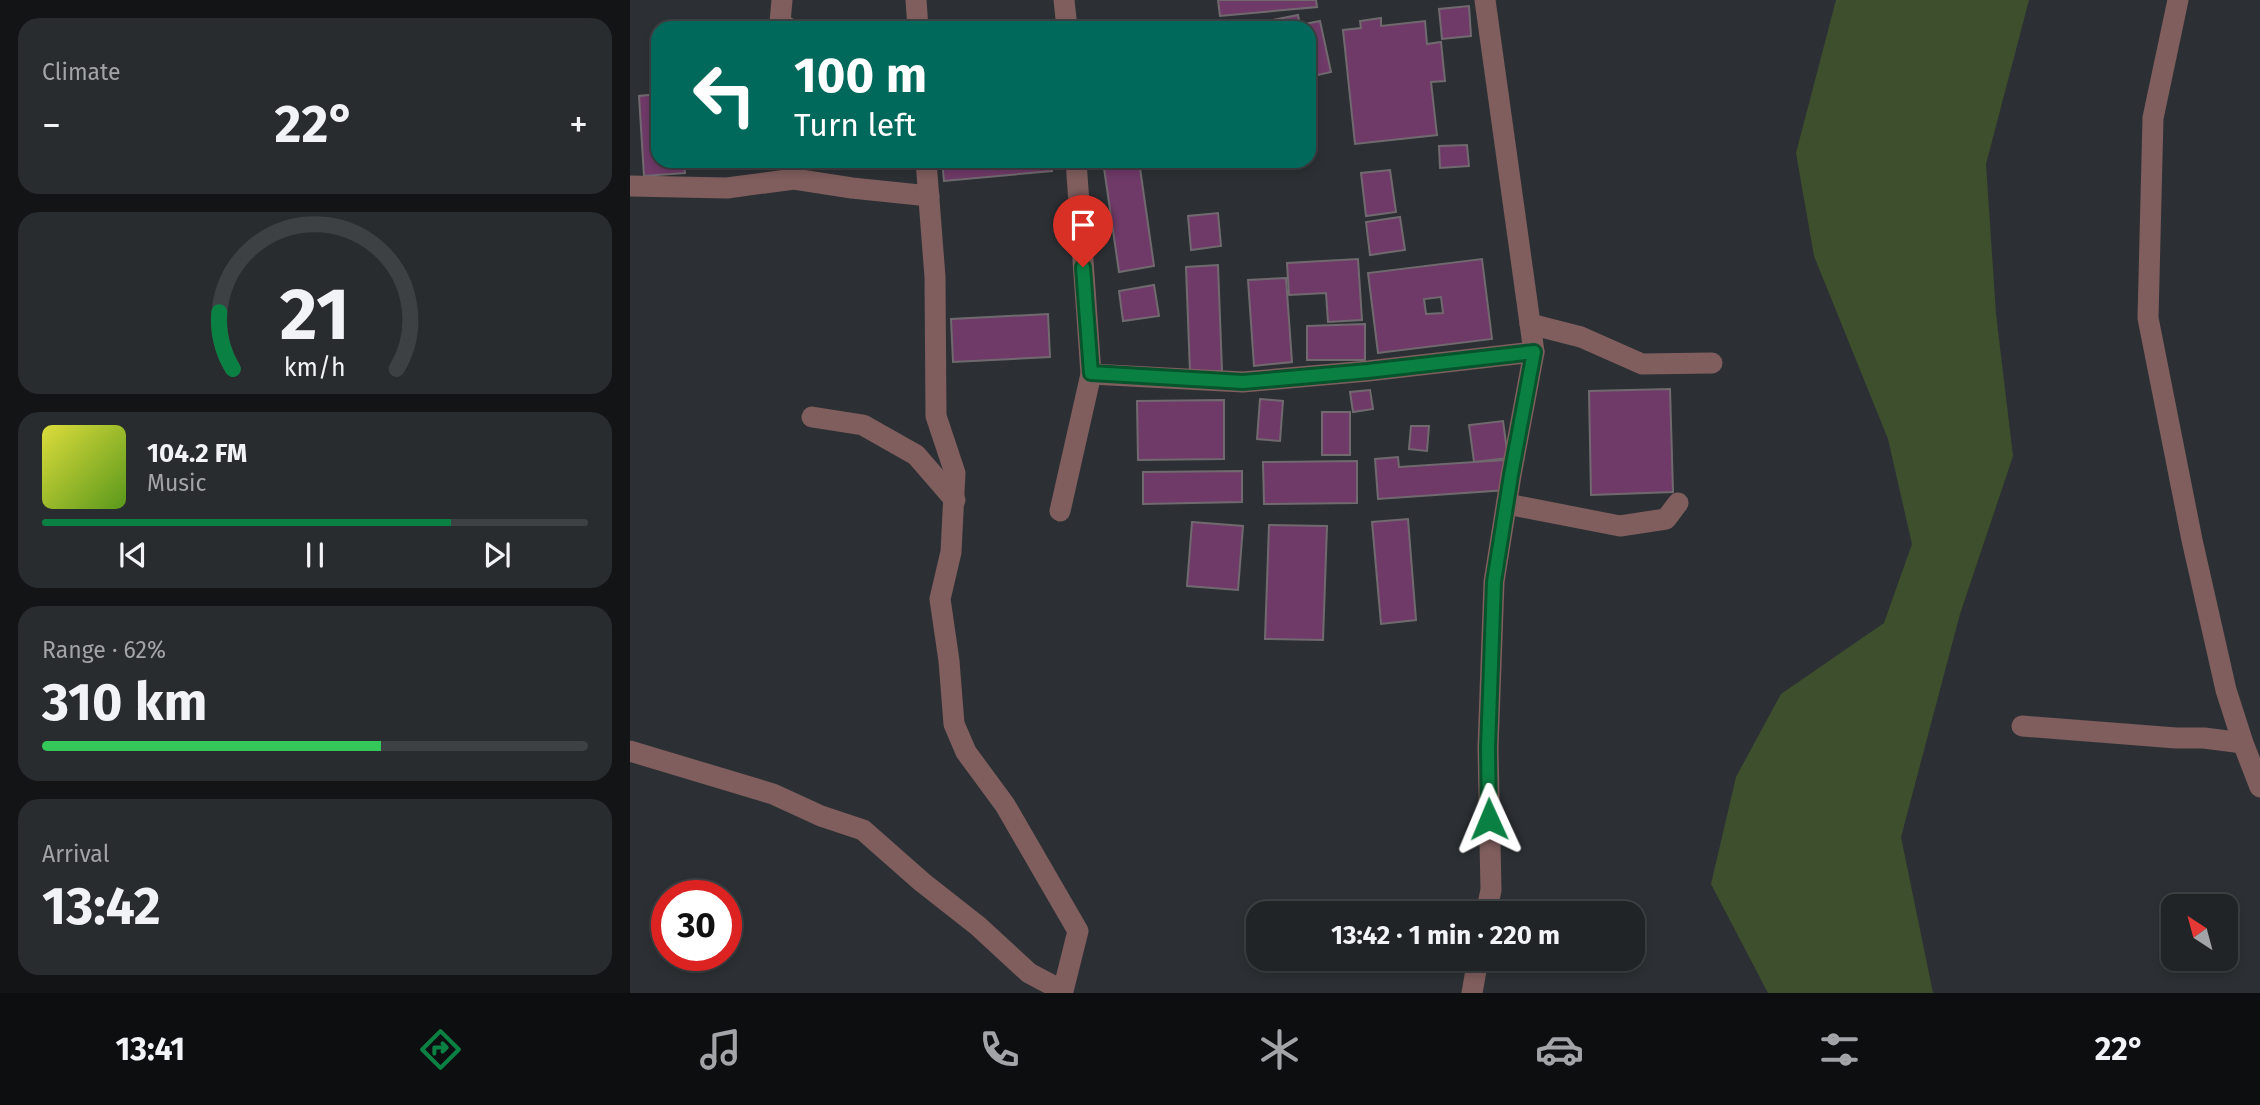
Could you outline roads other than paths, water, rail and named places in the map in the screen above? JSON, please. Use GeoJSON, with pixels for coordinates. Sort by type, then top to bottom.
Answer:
{"type":"FeatureCollection","features":[{"type":"Feature","properties":{"kind":"street"},"geometry":{"type":"LineString","coordinates":[[780,21],[782,0]]}},
{"type":"Feature","properties":{"kind":"street"},"geometry":{"type":"LineString","coordinates":[[916,0],[918,21]]}},
{"type":"Feature","properties":{"kind":"street"},"geometry":{"type":"LineString","coordinates":[[1064,0],[1069,21]]}},
{"type":"Feature","properties":{"kind":"street"},"geometry":{"type":"LineString","coordinates":[[1485,0],[1534,352],[1494,582],[1488,748],[1491,890],[1489,901]]}},
{"type":"Feature","properties":{"kind":"street"},"geometry":{"type":"LineString","coordinates":[[2178,0],[2153,118],[2148,318],[2192,540],[2226,690],[2260,787]]}},
{"type":"Feature","properties":{"kind":"street"},"geometry":{"type":"LineString","coordinates":[[630,751],[773,794],[821,816],[863,830],[922,882],[978,926],[1044,988],[1063,991],[1078,931],[1005,805],[966,752],[954,724],[940,599],[951,552],[956,473],[936,416],[935,277],[927,168]]}},
{"type":"Feature","properties":{"kind":"street"},"geometry":{"type":"LineString","coordinates":[[1060,511],[1091,373],[1076,168]]}},
{"type":"Feature","properties":{"kind":"street"},"geometry":{"type":"LineString","coordinates":[[630,186],[727,188],[794,179],[929,196]]}},
{"type":"Feature","properties":{"kind":"street"},"geometry":{"type":"LineString","coordinates":[[1530,324],[1581,337],[1642,364],[1712,363]]}},
{"type":"Feature","properties":{"kind":"street"},"geometry":{"type":"LineString","coordinates":[[1091,373],[1243,382],[1534,352]]}},
{"type":"Feature","properties":{"kind":"street"},"geometry":{"type":"LineString","coordinates":[[812,417],[863,425],[916,455],[955,500]]}},
{"type":"Feature","properties":{"kind":"street"},"geometry":{"type":"LineString","coordinates":[[1507,504],[1620,526],[1666,519],[1678,502]]}},
{"type":"Feature","properties":{"kind":"street"},"geometry":{"type":"LineString","coordinates":[[2022,726],[2243,743]]}},
{"type":"Feature","properties":{"kind":"street"},"geometry":{"type":"LineString","coordinates":[[1472,993],[1476,971]]}}]}
